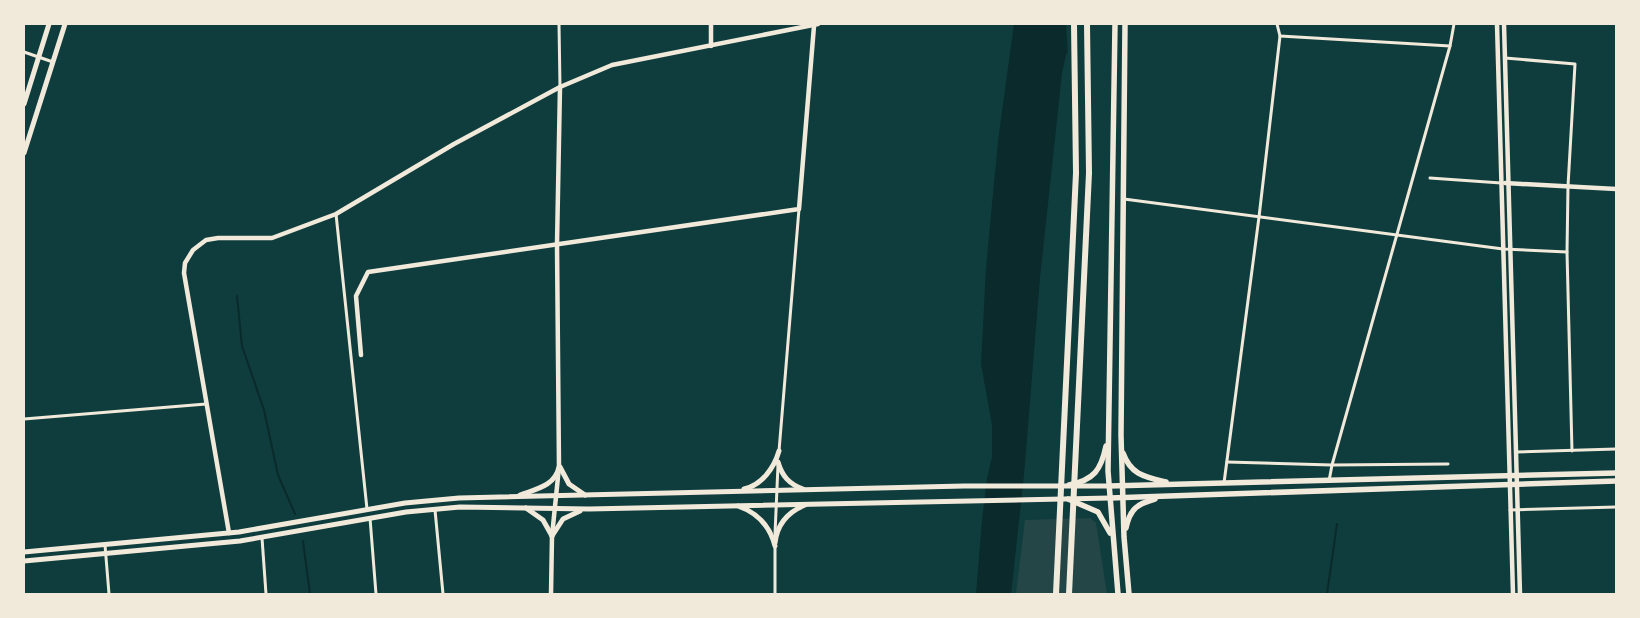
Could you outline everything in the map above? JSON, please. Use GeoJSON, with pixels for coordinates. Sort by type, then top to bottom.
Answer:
{"type":"FeatureCollection","features":[{"type":"Feature","properties":{"kind":"highway"},"geometry":{"type":"LineString","coordinates":[[1056,594],[1076,173],[1074,24]]}},
{"type":"Feature","properties":{"kind":"highway"},"geometry":{"type":"LineString","coordinates":[[1069,594],[1089,173],[1087,24]]}},
{"type":"Feature","properties":{"kind":"main road"},"geometry":{"type":"LineString","coordinates":[[24,104],[49,24]]}},
{"type":"Feature","properties":{"kind":"main road"},"geometry":{"type":"LineString","coordinates":[[24,153],[65,24]]}},
{"type":"Feature","properties":{"kind":"main road"},"geometry":{"type":"LineString","coordinates":[[1115,24],[1108,434],[1112,537],[1118,594]]}},
{"type":"Feature","properties":{"kind":"main road"},"geometry":{"type":"LineString","coordinates":[[1125,24],[1122,199],[1122,498],[1129,594]]}},
{"type":"Feature","properties":{"kind":"main road"},"geometry":{"type":"LineString","coordinates":[[1069,485],[1084,482],[1095,473],[1103,459],[1108,434]]}},
{"type":"Feature","properties":{"kind":"main road"},"geometry":{"type":"LineString","coordinates":[[1122,448],[1129,466],[1136,473],[1144,477],[1175,484]]}},
{"type":"Feature","properties":{"kind":"main road"},"geometry":{"type":"LineString","coordinates":[[733,492],[751,488],[762,480],[771,469],[779,451]]}},
{"type":"Feature","properties":{"kind":"main road"},"geometry":{"type":"LineString","coordinates":[[778,462],[788,481],[797,487],[811,490]]}},
{"type":"Feature","properties":{"kind":"main road"},"geometry":{"type":"LineString","coordinates":[[516,496],[548,484],[556,477],[559,467]]}},
{"type":"Feature","properties":{"kind":"main road"},"geometry":{"type":"LineString","coordinates":[[559,467],[569,484],[588,496]]}},
{"type":"Feature","properties":{"kind":"main road"},"geometry":{"type":"LineString","coordinates":[[24,552],[229,533],[367,509],[436,500],[516,496],[588,496],[964,486],[1122,486],[1616,473]]}},
{"type":"Feature","properties":{"kind":"main road"},"geometry":{"type":"LineString","coordinates":[[24,561],[262,538],[370,518],[435,509],[521,507],[589,509],[1036,498],[1122,498],[1616,481]]}},
{"type":"Feature","properties":{"kind":"main road"},"geometry":{"type":"LineString","coordinates":[[1124,537],[1133,508],[1141,503],[1165,496]]}},
{"type":"Feature","properties":{"kind":"main road"},"geometry":{"type":"LineString","coordinates":[[1068,499],[1098,512],[1112,537]]}},
{"type":"Feature","properties":{"kind":"main road"},"geometry":{"type":"LineString","coordinates":[[775,546],[779,529],[785,518],[799,507],[810,504]]}},
{"type":"Feature","properties":{"kind":"main road"},"geometry":{"type":"LineString","coordinates":[[733,505],[745,509],[760,519],[768,529],[775,546]]}},
{"type":"Feature","properties":{"kind":"main road"},"geometry":{"type":"LineString","coordinates":[[521,507],[538,515],[547,525],[552,536]]}},
{"type":"Feature","properties":{"kind":"main road"},"geometry":{"type":"LineString","coordinates":[[552,536],[559,524],[569,515],[589,509]]}},
{"type":"Feature","properties":{"kind":"street"},"geometry":{"type":"LineString","coordinates":[[551,594],[552,536],[559,467],[557,244],[560,87],[559,24]]}},
{"type":"Feature","properties":{"kind":"street"},"geometry":{"type":"LineString","coordinates":[[711,24],[711,46]]}},
{"type":"Feature","properties":{"kind":"street"},"geometry":{"type":"LineString","coordinates":[[229,533],[184,273],[185,264],[193,250],[206,240],[218,238],[272,238],[336,214],[454,144],[560,87],[612,65],[816,24],[778,462],[775,594]]}},
{"type":"Feature","properties":{"kind":"street"},"geometry":{"type":"LineString","coordinates":[[1224,483],[1259,217],[1280,36],[1277,24]]}},
{"type":"Feature","properties":{"kind":"street"},"geometry":{"type":"LineString","coordinates":[[1329,481],[1450,46],[1454,24]]}},
{"type":"Feature","properties":{"kind":"street"},"geometry":{"type":"LineString","coordinates":[[1497,24],[1512,475],[1517,510],[1520,594]]}},
{"type":"Feature","properties":{"kind":"street"},"geometry":{"type":"LineString","coordinates":[[1504,24],[1515,452],[1512,475]]}},
{"type":"Feature","properties":{"kind":"street"},"geometry":{"type":"LineString","coordinates":[[1280,36],[1450,46]]}},
{"type":"Feature","properties":{"kind":"street"},"geometry":{"type":"LineString","coordinates":[[24,52],[53,62]]}},
{"type":"Feature","properties":{"kind":"street"},"geometry":{"type":"LineString","coordinates":[[1505,58],[1575,64],[1568,186],[1567,252],[1572,451]]}},
{"type":"Feature","properties":{"kind":"street"},"geometry":{"type":"LineString","coordinates":[[1430,178],[1616,189]]}},
{"type":"Feature","properties":{"kind":"street"},"geometry":{"type":"LineString","coordinates":[[1122,199],[1510,250],[1567,252]]}},
{"type":"Feature","properties":{"kind":"street"},"geometry":{"type":"LineString","coordinates":[[361,355],[356,296],[368,272],[799,209]]}},
{"type":"Feature","properties":{"kind":"street"},"geometry":{"type":"LineString","coordinates":[[336,214],[367,509]]}},
{"type":"Feature","properties":{"kind":"street"},"geometry":{"type":"LineString","coordinates":[[24,419],[206,404]]}},
{"type":"Feature","properties":{"kind":"street"},"geometry":{"type":"LineString","coordinates":[[1515,452],[1616,449]]}},
{"type":"Feature","properties":{"kind":"street"},"geometry":{"type":"LineString","coordinates":[[1227,462],[1332,465],[1448,464]]}},
{"type":"Feature","properties":{"kind":"street"},"geometry":{"type":"LineString","coordinates":[[1513,484],[1510,510],[1513,594]]}},
{"type":"Feature","properties":{"kind":"street"},"geometry":{"type":"LineString","coordinates":[[1510,510],[1616,507]]}},
{"type":"Feature","properties":{"kind":"street"},"geometry":{"type":"LineString","coordinates":[[435,509],[443,594]]}},
{"type":"Feature","properties":{"kind":"street"},"geometry":{"type":"LineString","coordinates":[[370,518],[376,594]]}},
{"type":"Feature","properties":{"kind":"street"},"geometry":{"type":"LineString","coordinates":[[262,538],[266,594]]}},
{"type":"Feature","properties":{"kind":"street"},"geometry":{"type":"LineString","coordinates":[[105,544],[109,594]]}},
{"type":"Feature","properties":{"kind":"shaded area"},"geometry":{"type":"Polygon","coordinates":[[[1014,24],[1082,24],[1066,55],[1062,73],[1040,278],[1024,475],[1011,594],[976,594],[982,520],[987,478],[992,457],[992,425],[981,364],[986,268],[998,141],[1014,24]]]}},
{"type":"Feature","properties":{"kind":"shaded area"},"geometry":{"type":"Polygon","coordinates":[[[1090,518],[1096,523],[1107,594],[1016,594],[1025,520],[1090,518]]]}},
{"type":"Feature","properties":{"kind":"pier"},"geometry":{"type":"Polygon","coordinates":[[[1066,24],[1085,24],[1068,58],[1066,24]]]}},
{"type":"Feature","properties":{"kind":"waterway"},"geometry":{"type":"LineString","coordinates":[[237,296],[242,346],[264,410],[278,475],[295,514]]}},
{"type":"Feature","properties":{"kind":"waterway"},"geometry":{"type":"LineString","coordinates":[[1327,594],[1337,524]]}},
{"type":"Feature","properties":{"kind":"waterway"},"geometry":{"type":"LineString","coordinates":[[303,541],[310,594]]}}]}
